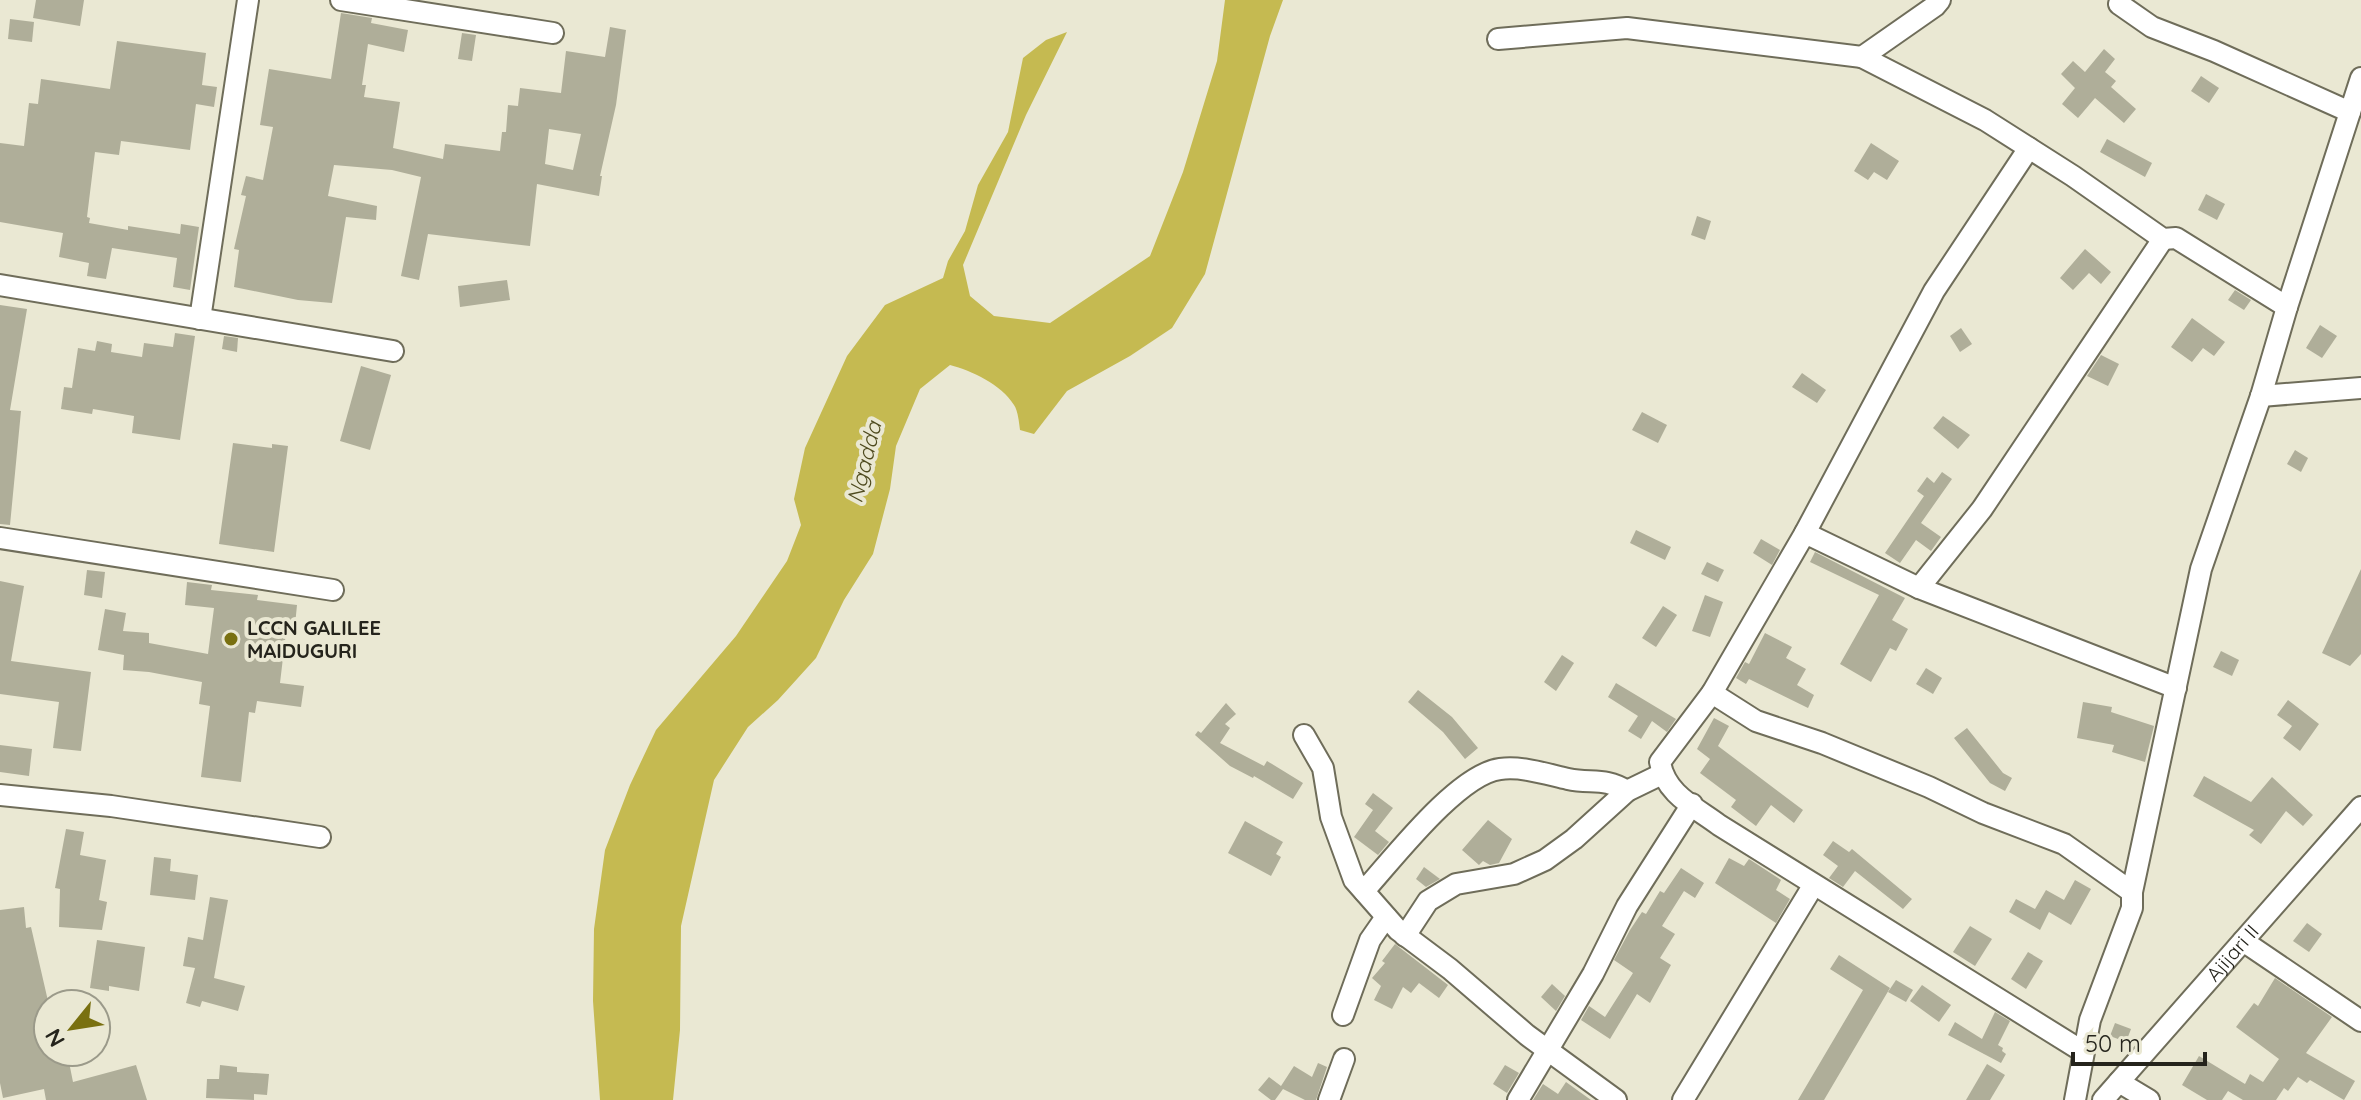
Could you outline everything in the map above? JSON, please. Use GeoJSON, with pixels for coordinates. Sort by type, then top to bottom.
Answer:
{"type":"FeatureCollection","features":[{"type":"Feature","properties":{"kind":"street"},"geometry":{"type":"LineString","coordinates":[[200,319],[248,0]]}},
{"type":"Feature","properties":{"kind":"street"},"geometry":{"type":"LineString","coordinates":[[341,0],[553,33]]}},
{"type":"Feature","properties":{"kind":"street"},"geometry":{"type":"LineString","coordinates":[[1862,57],[1940,0]]}},
{"type":"Feature","properties":{"kind":"street"},"geometry":{"type":"LineString","coordinates":[[2119,4],[2152,27],[2214,51],[2350,112]]}},
{"type":"Feature","properties":{"kind":"street"},"geometry":{"type":"LineString","coordinates":[[1498,39],[1627,28],[1862,57],[1985,120],[2163,239],[2176,238],[2287,307]]}},
{"type":"Feature","properties":{"kind":"street"},"geometry":{"type":"LineString","coordinates":[[2075,1100],[2090,1020],[2132,908],[2132,892],[2201,569],[2261,396],[2361,78]]}},
{"type":"Feature","properties":{"kind":"street"},"geometry":{"type":"LineString","coordinates":[[2029,148],[1934,291],[1805,533],[1712,693],[1660,762],[1669,788],[1692,804],[1813,886],[2082,1051]]}},
{"type":"Feature","properties":{"kind":"street"},"geometry":{"type":"LineString","coordinates":[[1919,588],[1982,509],[2163,239]]}},
{"type":"Feature","properties":{"kind":"street"},"geometry":{"type":"LineString","coordinates":[[0,285],[393,351]]}},
{"type":"Feature","properties":{"kind":"street"},"geometry":{"type":"LineString","coordinates":[[2261,396],[2361,388]]}},
{"type":"Feature","properties":{"kind":"street"},"geometry":{"type":"LineString","coordinates":[[1805,533],[1919,588],[2176,688]]}},
{"type":"Feature","properties":{"kind":"street"},"geometry":{"type":"LineString","coordinates":[[0,538],[333,590]]}},
{"type":"Feature","properties":{"kind":"street"},"geometry":{"type":"LineString","coordinates":[[1712,693],[1756,721],[1822,743],[1983,813],[2064,844],[2132,892]]}},
{"type":"Feature","properties":{"kind":"street"},"geometry":{"type":"LineString","coordinates":[[1304,735],[1323,768],[1331,817],[1354,880],[1405,936],[1546,1049],[1616,1100]]}},
{"type":"Feature","properties":{"kind":"street"},"geometry":{"type":"LineString","coordinates":[[1364,891],[1435,810],[1483,774],[1500,769],[1525,770],[1577,781],[1612,782],[1627,791]]}},
{"type":"Feature","properties":{"kind":"street"},"geometry":{"type":"LineString","coordinates":[[1405,936],[1428,901],[1456,884],[1514,874],[1545,860],[1574,839],[1627,791],[1662,774]]}},
{"type":"Feature","properties":{"kind":"street"},"geometry":{"type":"LineString","coordinates":[[0,795],[111,806],[320,837]]}},
{"type":"Feature","properties":{"kind":"street"},"geometry":{"type":"LineString","coordinates":[[1518,1100],[1593,974],[1627,906],[1692,804]]}},
{"type":"Feature","properties":{"kind":"street","name":"Ajijari II"},"geometry":{"type":"LineString","coordinates":[[2103,1100],[2361,807]]}},
{"type":"Feature","properties":{"kind":"street"},"geometry":{"type":"LineString","coordinates":[[1683,1100],[1813,886]]}},
{"type":"Feature","properties":{"kind":"street"},"geometry":{"type":"LineString","coordinates":[[1343,1015],[1370,940],[1386,917]]}},
{"type":"Feature","properties":{"kind":"street"},"geometry":{"type":"LineString","coordinates":[[2243,941],[2361,1021]]}},
{"type":"Feature","properties":{"kind":"street"},"geometry":{"type":"LineString","coordinates":[[1329,1100],[1344,1059]]}},
{"type":"Feature","properties":{"kind":"street"},"geometry":{"type":"LineString","coordinates":[[2119,1082],[2149,1100]]}},
{"type":"Feature","properties":{"kind":"water","name":"Ngadda"},"geometry":{"type":"Polygon","coordinates":[[[1225,0],[1283,0],[1270,36],[1205,274],[1172,328],[1130,356],[1067,391],[1034,434],[1020,430],[1015,407],[1002,391],[967,371],[950,365],[920,389],[896,446],[890,489],[873,554],[844,600],[816,658],[778,700],[748,727],[714,780],[681,926],[680,1030],[673,1100],[600,1100],[593,1001],[594,929],[605,850],[630,785],[656,730],[736,636],[787,561],[801,525],[794,499],[805,448],[847,356],[885,305],[943,278],[948,261],[965,231],[978,185],[1008,132],[1023,58],[1046,40],[1067,32],[1026,115],[963,265],[970,296],[994,316],[1050,323],[1150,256],[1183,172],[1217,61],[1225,0]]]}},
{"type":"Feature","properties":{"kind":"building"},"geometry":{"type":"Polygon","coordinates":[[[36,0],[84,0],[80,26],[33,18],[36,0]]]}},
{"type":"Feature","properties":{"kind":"building"},"geometry":{"type":"Polygon","coordinates":[[[341,13],[372,18],[371,23],[408,30],[404,52],[368,44],[362,85],[366,85],[364,97],[400,102],[393,148],[443,159],[445,144],[500,151],[502,132],[506,132],[508,105],[518,106],[520,88],[561,93],[566,51],[605,57],[610,27],[626,30],[599,196],[537,184],[530,246],[428,234],[419,280],[401,276],[421,177],[392,170],[334,165],[328,196],[377,206],[376,220],[346,217],[332,303],[298,300],[234,287],[239,250],[234,249],[246,196],[241,195],[246,176],[263,180],[273,127],[260,125],[269,69],[331,79],[341,13]],[[549,129],[545,164],[573,170],[581,134],[549,129]]]}},
{"type":"Feature","properties":{"kind":"building"},"geometry":{"type":"Polygon","coordinates":[[[10,19],[34,22],[32,42],[8,39],[10,19]]]}},
{"type":"Feature","properties":{"kind":"building"},"geometry":{"type":"Polygon","coordinates":[[[462,33],[476,35],[472,61],[458,59],[462,33]]]}},
{"type":"Feature","properties":{"kind":"building"},"geometry":{"type":"Polygon","coordinates":[[[117,41],[206,53],[202,85],[217,87],[214,107],[196,104],[190,150],[121,141],[119,155],[95,152],[87,217],[90,218],[89,223],[180,234],[181,224],[199,227],[190,290],[173,287],[177,258],[112,248],[106,279],[87,276],[89,263],[59,257],[63,233],[0,222],[0,143],[24,146],[29,103],[38,104],[41,79],[110,89],[117,41]]]}},
{"type":"Feature","properties":{"kind":"building"},"geometry":{"type":"Polygon","coordinates":[[[2104,49],[2115,59],[2105,72],[2116,81],[2111,87],[2136,109],[2124,123],[2095,98],[2078,118],[2062,104],[2075,88],[2061,74],[2073,61],[2085,72],[2104,49]]]}},
{"type":"Feature","properties":{"kind":"building"},"geometry":{"type":"Polygon","coordinates":[[[2201,76],[2219,88],[2209,103],[2191,91],[2201,76]]]}},
{"type":"Feature","properties":{"kind":"building"},"geometry":{"type":"Polygon","coordinates":[[[2107,139],[2152,163],[2145,177],[2100,152],[2107,139]]]}},
{"type":"Feature","properties":{"kind":"building"},"geometry":{"type":"Polygon","coordinates":[[[1871,143],[1899,161],[1887,180],[1874,172],[1868,180],[1854,171],[1871,143]]]}},
{"type":"Feature","properties":{"kind":"building"},"geometry":{"type":"Polygon","coordinates":[[[2206,194],[2225,204],[2217,220],[2198,210],[2206,194]]]}},
{"type":"Feature","properties":{"kind":"building"},"geometry":{"type":"Polygon","coordinates":[[[1697,216],[1711,221],[1705,240],[1691,235],[1697,216]]]}},
{"type":"Feature","properties":{"kind":"building"},"geometry":{"type":"Polygon","coordinates":[[[2085,249],[2111,272],[2101,284],[2089,273],[2073,290],[2060,278],[2085,249]]]}},
{"type":"Feature","properties":{"kind":"building"},"geometry":{"type":"Polygon","coordinates":[[[507,280],[510,300],[460,307],[458,286],[507,280]]]}},
{"type":"Feature","properties":{"kind":"building"},"geometry":{"type":"Polygon","coordinates":[[[2235,290],[2251,300],[2244,310],[2228,300],[2235,290]]]}},
{"type":"Feature","properties":{"kind":"building"},"geometry":{"type":"Polygon","coordinates":[[[0,305],[27,309],[10,410],[21,411],[10,525],[0,524],[0,305]]]}},
{"type":"Feature","properties":{"kind":"building"},"geometry":{"type":"Polygon","coordinates":[[[2192,318],[2225,342],[2214,356],[2203,348],[2192,362],[2171,347],[2192,318]]]}},
{"type":"Feature","properties":{"kind":"building"},"geometry":{"type":"Polygon","coordinates":[[[2320,325],[2337,336],[2322,358],[2306,348],[2320,325]]]}},
{"type":"Feature","properties":{"kind":"building"},"geometry":{"type":"Polygon","coordinates":[[[1961,328],[1972,344],[1960,352],[1950,336],[1961,328]]]}},
{"type":"Feature","properties":{"kind":"building"},"geometry":{"type":"Polygon","coordinates":[[[175,333],[195,336],[180,440],[132,433],[134,416],[93,409],[92,414],[61,409],[64,387],[72,388],[78,348],[95,351],[97,341],[112,344],[111,352],[142,357],[144,343],[173,347],[175,333]]]}},
{"type":"Feature","properties":{"kind":"building"},"geometry":{"type":"Polygon","coordinates":[[[224,336],[238,338],[237,352],[222,349],[224,336]]]}},
{"type":"Feature","properties":{"kind":"building"},"geometry":{"type":"Polygon","coordinates":[[[2101,355],[2119,364],[2108,386],[2087,376],[2101,355]]]}},
{"type":"Feature","properties":{"kind":"building"},"geometry":{"type":"Polygon","coordinates":[[[361,366],[391,375],[370,450],[340,441],[361,366]]]}},
{"type":"Feature","properties":{"kind":"building"},"geometry":{"type":"Polygon","coordinates":[[[1802,373],[1826,390],[1817,403],[1792,387],[1802,373]]]}},
{"type":"Feature","properties":{"kind":"building"},"geometry":{"type":"Polygon","coordinates":[[[1642,412],[1667,425],[1658,443],[1632,430],[1642,412]]]}},
{"type":"Feature","properties":{"kind":"building"},"geometry":{"type":"Polygon","coordinates":[[[1943,416],[1970,435],[1958,449],[1933,428],[1943,416]]]}},
{"type":"Feature","properties":{"kind":"building"},"geometry":{"type":"Polygon","coordinates":[[[233,443],[272,448],[272,444],[288,446],[274,552],[219,544],[233,443]]]}},
{"type":"Feature","properties":{"kind":"building"},"geometry":{"type":"Polygon","coordinates":[[[2295,450],[2308,458],[2301,472],[2287,464],[2295,450]]]}},
{"type":"Feature","properties":{"kind":"building"},"geometry":{"type":"Polygon","coordinates":[[[1942,472],[1952,479],[1921,523],[1941,537],[1931,551],[1916,540],[1900,563],[1885,553],[1924,496],[1917,491],[1927,477],[1934,483],[1942,472]]]}},
{"type":"Feature","properties":{"kind":"building"},"geometry":{"type":"Polygon","coordinates":[[[1636,530],[1671,547],[1665,560],[1630,543],[1636,530]]]}},
{"type":"Feature","properties":{"kind":"building"},"geometry":{"type":"Polygon","coordinates":[[[1761,539],[1780,550],[1772,565],[1753,553],[1761,539]]]}},
{"type":"Feature","properties":{"kind":"building"},"geometry":{"type":"Polygon","coordinates":[[[1815,552],[1905,598],[1892,620],[1908,629],[1896,651],[1890,648],[1871,682],[1840,664],[1879,595],[1810,562],[1815,552]]]}},
{"type":"Feature","properties":{"kind":"building"},"geometry":{"type":"Polygon","coordinates":[[[1707,562],[1724,570],[1718,582],[1701,574],[1707,562]]]}},
{"type":"Feature","properties":{"kind":"building"},"geometry":{"type":"Polygon","coordinates":[[[2361,569],[2361,654],[2350,666],[2322,653],[2361,569]]]}},
{"type":"Feature","properties":{"kind":"building"},"geometry":{"type":"Polygon","coordinates":[[[87,570],[105,572],[102,598],[84,595],[87,570]]]}},
{"type":"Feature","properties":{"kind":"building"},"geometry":{"type":"Polygon","coordinates":[[[0,581],[24,586],[11,661],[91,672],[81,751],[53,748],[59,702],[0,694],[0,581]]]}},
{"type":"Feature","properties":{"kind":"building"},"geometry":{"type":"Polygon","coordinates":[[[187,582],[212,585],[211,590],[258,595],[257,600],[297,605],[295,625],[287,624],[280,683],[304,686],[301,707],[257,701],[255,713],[249,712],[241,782],[201,777],[210,706],[199,704],[202,682],[123,670],[124,655],[98,650],[105,609],[126,613],[123,631],[149,633],[149,643],[208,654],[214,608],[185,605],[187,582]]]}},
{"type":"Feature","properties":{"kind":"building"},"geometry":{"type":"Polygon","coordinates":[[[1705,595],[1723,602],[1710,637],[1692,631],[1705,595]]]}},
{"type":"Feature","properties":{"kind":"building"},"geometry":{"type":"Polygon","coordinates":[[[1663,606],[1677,615],[1656,647],[1642,638],[1663,606]]]}},
{"type":"Feature","properties":{"kind":"building"},"geometry":{"type":"Polygon","coordinates":[[[1765,633],[1792,647],[1786,658],[1806,669],[1797,685],[1814,695],[1808,708],[1749,679],[1746,684],[1736,678],[1745,662],[1749,664],[1765,633]]]}},
{"type":"Feature","properties":{"kind":"building"},"geometry":{"type":"Polygon","coordinates":[[[2221,651],[2239,660],[2232,676],[2213,667],[2221,651]]]}},
{"type":"Feature","properties":{"kind":"building"},"geometry":{"type":"Polygon","coordinates":[[[1562,655],[1574,663],[1556,691],[1544,682],[1562,655]]]}},
{"type":"Feature","properties":{"kind":"building"},"geometry":{"type":"Polygon","coordinates":[[[1926,668],[1942,678],[1933,694],[1916,684],[1926,668]]]}},
{"type":"Feature","properties":{"kind":"building"},"geometry":{"type":"Polygon","coordinates":[[[1616,683],[1676,719],[1667,732],[1652,721],[1641,739],[1628,731],[1638,716],[1608,697],[1616,683]]]}},
{"type":"Feature","properties":{"kind":"building"},"geometry":{"type":"Polygon","coordinates":[[[1418,690],[1452,717],[1478,748],[1465,759],[1443,732],[1408,702],[1418,690]]]}},
{"type":"Feature","properties":{"kind":"building"},"geometry":{"type":"Polygon","coordinates":[[[2288,700],[2319,724],[2300,751],[2283,738],[2292,726],[2277,715],[2288,700]]]}},
{"type":"Feature","properties":{"kind":"building"},"geometry":{"type":"Polygon","coordinates":[[[2083,702],[2112,707],[2111,712],[2154,726],[2145,762],[2112,752],[2114,745],[2077,738],[2083,702]]]}},
{"type":"Feature","properties":{"kind":"building"},"geometry":{"type":"Polygon","coordinates":[[[1226,703],[1236,714],[1225,724],[1230,728],[1220,743],[1264,766],[1267,761],[1303,783],[1293,799],[1230,766],[1195,735],[1198,731],[1201,733],[1226,703]]]}},
{"type":"Feature","properties":{"kind":"building"},"geometry":{"type":"Polygon","coordinates":[[[1714,718],[1729,726],[1718,746],[1803,810],[1794,823],[1771,805],[1756,826],[1731,807],[1736,800],[1700,773],[1710,759],[1697,749],[1714,718]]]}},
{"type":"Feature","properties":{"kind":"building"},"geometry":{"type":"Polygon","coordinates":[[[1967,728],[2003,773],[2012,778],[2005,791],[1990,783],[1954,738],[1967,728]]]}},
{"type":"Feature","properties":{"kind":"building"},"geometry":{"type":"Polygon","coordinates":[[[0,745],[32,749],[29,776],[0,772],[0,745]]]}},
{"type":"Feature","properties":{"kind":"building"},"geometry":{"type":"Polygon","coordinates":[[[2204,776],[2251,802],[2272,777],[2313,815],[2303,826],[2286,811],[2261,844],[2249,835],[2254,830],[2193,796],[2204,776]]]}},
{"type":"Feature","properties":{"kind":"building"},"geometry":{"type":"Polygon","coordinates":[[[1373,793],[1393,808],[1375,831],[1389,842],[1378,855],[1354,837],[1373,810],[1365,804],[1373,793]]]}},
{"type":"Feature","properties":{"kind":"building"},"geometry":{"type":"Polygon","coordinates":[[[1488,820],[1512,839],[1499,863],[1490,865],[1483,861],[1479,865],[1462,850],[1488,820]]]}},
{"type":"Feature","properties":{"kind":"building"},"geometry":{"type":"Polygon","coordinates":[[[1245,821],[1283,842],[1276,854],[1281,857],[1271,876],[1228,853],[1245,821]]]}},
{"type":"Feature","properties":{"kind":"building"},"geometry":{"type":"Polygon","coordinates":[[[66,829],[84,832],[80,855],[106,860],[99,900],[107,902],[102,930],[59,927],[60,889],[55,888],[66,829]]]}},
{"type":"Feature","properties":{"kind":"building"},"geometry":{"type":"Polygon","coordinates":[[[1833,841],[1849,852],[1852,849],[1912,899],[1903,909],[1855,871],[1843,887],[1829,878],[1838,866],[1823,855],[1833,841]]]}},
{"type":"Feature","properties":{"kind":"building"},"geometry":{"type":"Polygon","coordinates":[[[154,857],[171,859],[170,871],[198,875],[195,900],[150,895],[154,857]]]}},
{"type":"Feature","properties":{"kind":"building"},"geometry":{"type":"Polygon","coordinates":[[[1729,858],[1744,866],[1749,859],[1781,880],[1776,890],[1790,899],[1776,923],[1715,883],[1729,858]]]}},
{"type":"Feature","properties":{"kind":"building"},"geometry":{"type":"Polygon","coordinates":[[[1424,867],[1440,879],[1426,887],[1416,879],[1424,867]]]}},
{"type":"Feature","properties":{"kind":"building"},"geometry":{"type":"Polygon","coordinates":[[[1681,868],[1704,883],[1695,898],[1684,891],[1662,926],[1675,934],[1660,958],[1671,965],[1650,1003],[1637,994],[1610,1039],[1581,1020],[1589,1006],[1605,1017],[1633,973],[1614,960],[1642,912],[1646,914],[1660,891],[1664,893],[1681,868]]]}},
{"type":"Feature","properties":{"kind":"building"},"geometry":{"type":"Polygon","coordinates":[[[2075,880],[2091,889],[2071,925],[2049,912],[2040,930],[2009,912],[2016,899],[2035,909],[2046,890],[2064,900],[2075,880]]]}},
{"type":"Feature","properties":{"kind":"building"},"geometry":{"type":"Polygon","coordinates":[[[210,897],[228,900],[214,978],[245,986],[238,1011],[202,1001],[200,1007],[186,1003],[195,968],[183,966],[188,937],[203,940],[210,897]]]}},
{"type":"Feature","properties":{"kind":"building"},"geometry":{"type":"Polygon","coordinates":[[[24,907],[26,928],[31,927],[45,988],[32,988],[32,1068],[70,1068],[73,1082],[136,1065],[147,1100],[46,1100],[44,1089],[3,1098],[0,1083],[0,910],[24,907]]]}},
{"type":"Feature","properties":{"kind":"building"},"geometry":{"type":"Polygon","coordinates":[[[2307,923],[2322,934],[2309,952],[2293,941],[2307,923]]]}},
{"type":"Feature","properties":{"kind":"building"},"geometry":{"type":"Polygon","coordinates":[[[1970,926],[1992,939],[1975,966],[1953,952],[1970,926]]]}},
{"type":"Feature","properties":{"kind":"building"},"geometry":{"type":"Polygon","coordinates":[[[97,940],[145,947],[139,991],[109,986],[90,988],[97,940]]]}},
{"type":"Feature","properties":{"kind":"building"},"geometry":{"type":"Polygon","coordinates":[[[1395,944],[1448,985],[1439,998],[1419,983],[1411,993],[1403,987],[1392,1009],[1374,1000],[1381,986],[1372,978],[1395,944]]]}},
{"type":"Feature","properties":{"kind":"building"},"geometry":{"type":"Polygon","coordinates":[[[2028,952],[2043,961],[2026,989],[2011,979],[2028,952]]]}},
{"type":"Feature","properties":{"kind":"building"},"geometry":{"type":"Polygon","coordinates":[[[1839,955],[1890,988],[1824,1100],[1798,1100],[1863,990],[1830,969],[1839,955]]]}},
{"type":"Feature","properties":{"kind":"building"},"geometry":{"type":"Polygon","coordinates":[[[2275,978],[2332,1017],[2306,1053],[2355,1081],[2344,1100],[2310,1080],[2307,1083],[2298,1077],[2288,1091],[2284,1088],[2276,1100],[2243,1100],[2228,1091],[2222,1100],[2207,1100],[2182,1085],[2199,1056],[2245,1084],[2250,1074],[2263,1082],[2279,1059],[2236,1027],[2254,1003],[2258,1006],[2275,978]]]}},
{"type":"Feature","properties":{"kind":"building"},"geometry":{"type":"Polygon","coordinates":[[[1896,980],[1913,990],[1906,1002],[1888,992],[1896,980]]]}},
{"type":"Feature","properties":{"kind":"building"},"geometry":{"type":"Polygon","coordinates":[[[1552,984],[1565,996],[1556,1011],[1541,997],[1552,984]]]}},
{"type":"Feature","properties":{"kind":"building"},"geometry":{"type":"Polygon","coordinates":[[[1922,985],[1951,1005],[1939,1022],[1910,1001],[1922,985]]]}},
{"type":"Feature","properties":{"kind":"building"},"geometry":{"type":"Polygon","coordinates":[[[1995,1012],[2010,1021],[1998,1045],[2006,1054],[2001,1063],[1948,1035],[1955,1022],[1982,1039],[1995,1012]]]}},
{"type":"Feature","properties":{"kind":"building"},"geometry":{"type":"Polygon","coordinates":[[[2115,1023],[2131,1029],[2126,1042],[2110,1036],[2115,1023]]]}},
{"type":"Feature","properties":{"kind":"building"},"geometry":{"type":"Polygon","coordinates":[[[1318,1063],[1327,1067],[1316,1100],[1305,1100],[1283,1089],[1275,1100],[1271,1100],[1258,1090],[1269,1077],[1281,1086],[1294,1066],[1312,1077],[1318,1063]]]}},
{"type":"Feature","properties":{"kind":"building"},"geometry":{"type":"Polygon","coordinates":[[[1987,1064],[2005,1075],[1990,1100],[1966,1100],[1987,1064]]]}},
{"type":"Feature","properties":{"kind":"building"},"geometry":{"type":"Polygon","coordinates":[[[220,1065],[237,1067],[237,1072],[269,1074],[267,1095],[254,1094],[254,1100],[206,1098],[207,1079],[219,1079],[220,1065]]]}},
{"type":"Feature","properties":{"kind":"building"},"geometry":{"type":"Polygon","coordinates":[[[1505,1065],[1519,1073],[1507,1093],[1493,1084],[1505,1065]]]}},
{"type":"Feature","properties":{"kind":"building"},"geometry":{"type":"Polygon","coordinates":[[[1566,1082],[1591,1100],[1533,1100],[1543,1084],[1558,1094],[1566,1082]]]}},
{"type":"Feature","properties":{"kind":"place","name":"LCCN GALILEE MAIDUGURI"},"geometry":{"type":"Point","coordinates":[231,639]}}]}
